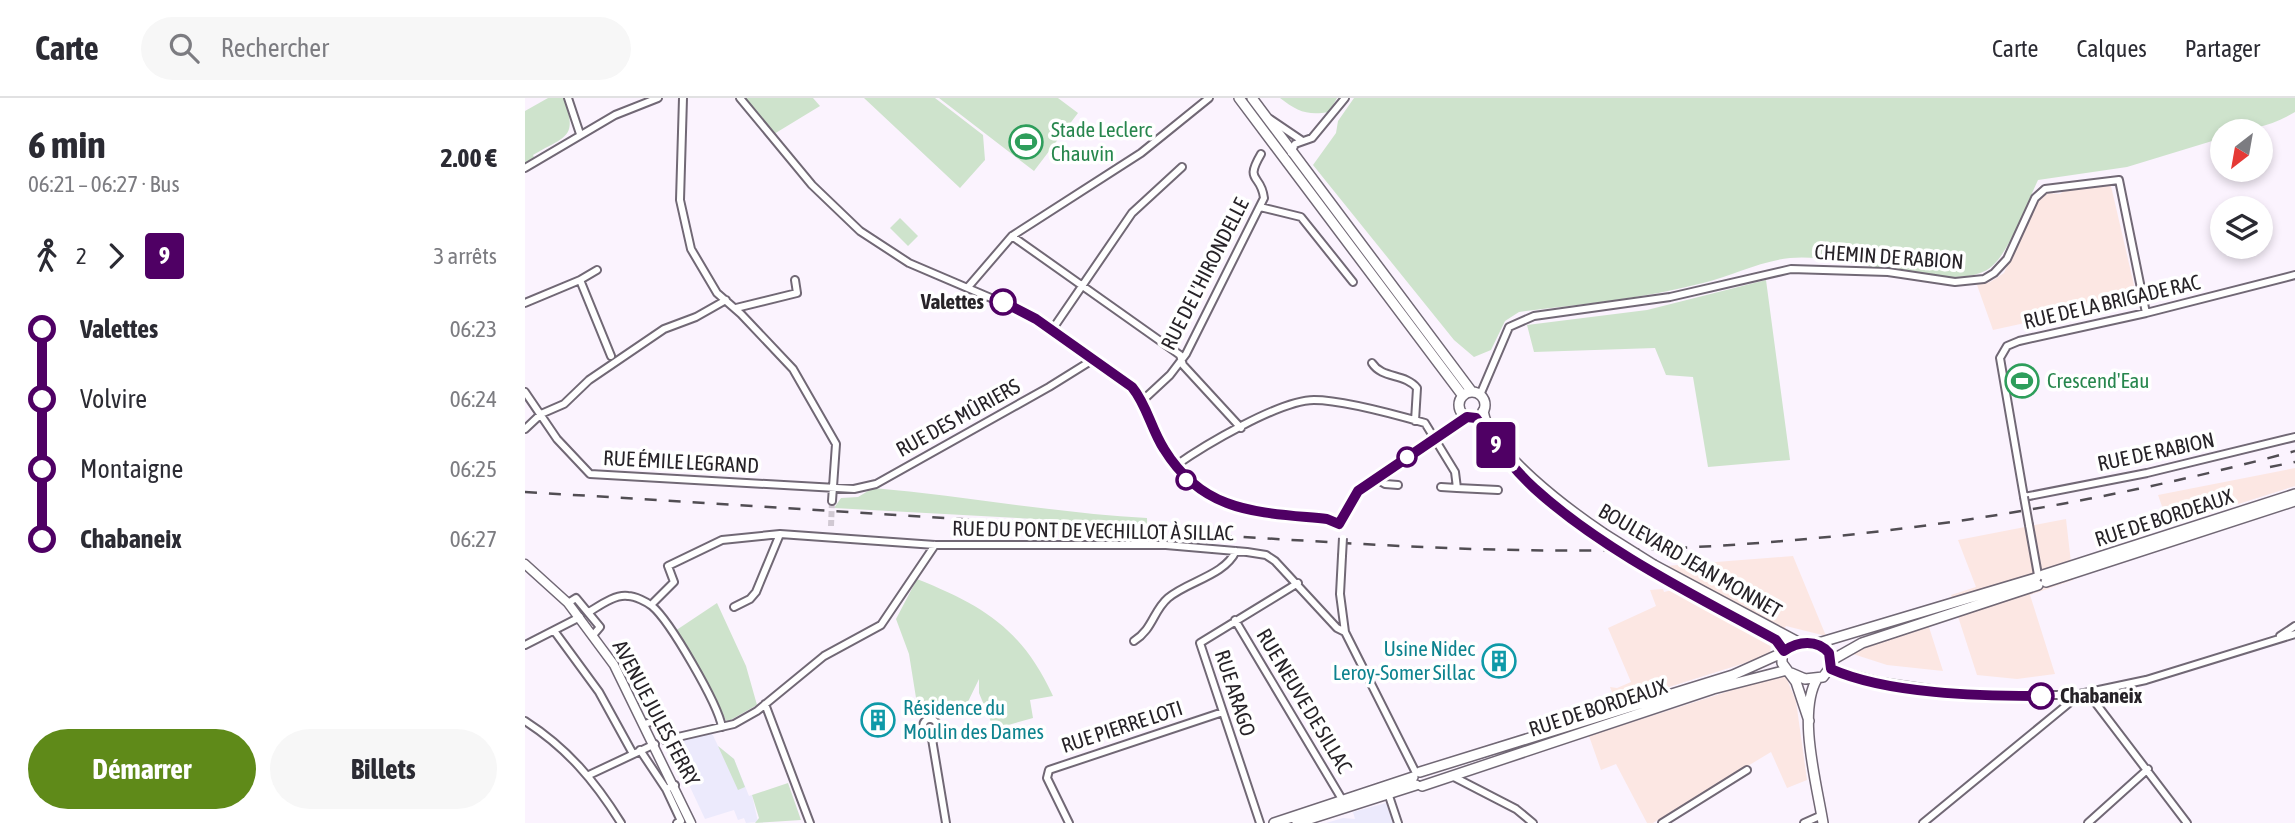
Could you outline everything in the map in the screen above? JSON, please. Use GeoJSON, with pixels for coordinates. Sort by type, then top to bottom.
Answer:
{"type":"FeatureCollection","features":[{"type":"Feature","properties":{"kind":"main road"},"geometry":{"type":"LineString","coordinates":[[1239,98],[1471,395],[1485,402],[1475,415]]}},
{"type":"Feature","properties":{"kind":"main road"},"geometry":{"type":"LineString","coordinates":[[1252,98],[1471,395]]}},
{"type":"Feature","properties":{"kind":"main road"},"geometry":{"type":"LineString","coordinates":[[1471,395],[1459,408],[1475,415],[1499,450],[1535,489],[1600,534],[1776,640],[1783,652],[1782,663],[1789,672],[1809,721]]}},
{"type":"Feature","properties":{"kind":"main road","name":"RUE DE BORDEAUX"},"geometry":{"type":"LineString","coordinates":[[2198,529],[2295,494]]}},
{"type":"Feature","properties":{"kind":"main road","name":"RUE DE BORDEAUX"},"geometry":{"type":"LineString","coordinates":[[1815,644],[2295,501]]}},
{"type":"Feature","properties":{"kind":"main road","name":"BOULEVARD JEAN MONNET"},"geometry":{"type":"LineString","coordinates":[[1650,565],[1800,643]]}},
{"type":"Feature","properties":{"kind":"main road","name":"RUE DE BORDEAUX"},"geometry":{"type":"LineString","coordinates":[[1831,665],[1862,643],[2040,579]]}},
{"type":"Feature","properties":{"kind":"main road"},"geometry":{"type":"LineString","coordinates":[[1783,652],[1800,643],[1815,644],[1827,649],[1831,665],[1817,679],[1809,700],[1809,721],[1822,819]]}},
{"type":"Feature","properties":{"kind":"main road","name":"RUE DE BORDEAUX"},"geometry":{"type":"LineString","coordinates":[[1274,823],[1417,779],[1733,674],[1783,652]]}},
{"type":"Feature","properties":{"kind":"main road"},"geometry":{"type":"LineString","coordinates":[[1789,672],[1805,680],[1817,679]]}},
{"type":"Feature","properties":{"kind":"main road","name":"RUE DE BORDEAUX"},"geometry":{"type":"LineString","coordinates":[[1297,823],[1388,793],[1417,779],[1454,777],[1487,763],[1713,689],[1789,672]]}},
{"type":"Feature","properties":{"kind":"street"},"geometry":{"type":"LineString","coordinates":[[568,98],[580,134]]}},
{"type":"Feature","properties":{"kind":"street"},"geometry":{"type":"LineString","coordinates":[[525,168],[615,115],[658,98]]}},
{"type":"Feature","properties":{"kind":"street"},"geometry":{"type":"LineString","coordinates":[[683,98],[680,200],[691,249],[717,293],[736,308],[793,369],[836,444],[832,501]]}},
{"type":"Feature","properties":{"kind":"street"},"geometry":{"type":"LineString","coordinates":[[740,98],[812,185],[860,231],[909,262],[1026,313],[1132,387],[1142,401],[1158,440],[1190,484],[1236,507],[1327,519],[1339,524]]}},
{"type":"Feature","properties":{"kind":"street"},"geometry":{"type":"LineString","coordinates":[[969,286],[1012,236],[1141,153],[1208,99],[1216,98]]}},
{"type":"Feature","properties":{"kind":"street"},"geometry":{"type":"LineString","coordinates":[[1291,153],[1301,140],[1312,138],[1345,98]]}},
{"type":"Feature","properties":{"kind":"street"},"geometry":{"type":"LineString","coordinates":[[1262,113],[1301,140]]}},
{"type":"Feature","properties":{"kind":"street","name":"RUE DE L'HIRONDELLE"},"geometry":{"type":"LineString","coordinates":[[1142,401],[1182,360],[1260,207],[1263,191],[1252,175],[1254,164],[1261,154]]}},
{"type":"Feature","properties":{"kind":"street"},"geometry":{"type":"LineString","coordinates":[[1052,330],[1132,213],[1182,167]]}},
{"type":"Feature","properties":{"kind":"street","name":"CHEMIN DE RABION"},"geometry":{"type":"LineString","coordinates":[[1471,395],[1509,327],[1534,316],[1670,298],[1791,269],[1888,272],[1937,282],[1984,279],[2007,259],[2035,198],[2045,189],[2069,184],[2119,180],[2146,313]]}},
{"type":"Feature","properties":{"kind":"street"},"geometry":{"type":"LineString","coordinates":[[1260,207],[1301,217],[1353,282]]}},
{"type":"Feature","properties":{"kind":"street"},"geometry":{"type":"LineString","coordinates":[[1012,236],[1180,355],[1241,428]]}},
{"type":"Feature","properties":{"kind":"street"},"geometry":{"type":"LineString","coordinates":[[525,303],[597,270]]}},
{"type":"Feature","properties":{"kind":"street","name":"RUE DE LA BRIGADE RAC"},"geometry":{"type":"LineString","coordinates":[[2024,497],[2001,374],[2002,352],[2007,346],[2295,275]]}},
{"type":"Feature","properties":{"kind":"street"},"geometry":{"type":"LineString","coordinates":[[580,280],[611,355]]}},
{"type":"Feature","properties":{"kind":"street"},"geometry":{"type":"LineString","coordinates":[[736,308],[797,293],[795,280]]}},
{"type":"Feature","properties":{"kind":"street"},"geometry":{"type":"LineString","coordinates":[[525,429],[541,414],[564,404],[589,380],[664,329],[696,317],[726,300]]}},
{"type":"Feature","properties":{"kind":"street","name":"RUE DES MÛRIERS"},"geometry":{"type":"LineString","coordinates":[[833,489],[865,488],[876,484],[1094,359]]}},
{"type":"Feature","properties":{"kind":"street"},"geometry":{"type":"LineString","coordinates":[[1372,363],[1379,371],[1404,377],[1417,387],[1415,421]]}},
{"type":"Feature","properties":{"kind":"street","name":"RUE ÉMILE LEGRAND"},"geometry":{"type":"LineString","coordinates":[[525,392],[557,439],[590,474],[833,489]]}},
{"type":"Feature","properties":{"kind":"street"},"geometry":{"type":"LineString","coordinates":[[1175,466],[1241,428],[1284,408],[1312,400],[1427,425],[1455,472],[1457,488]]}},
{"type":"Feature","properties":{"kind":"street"},"geometry":{"type":"LineString","coordinates":[[1417,779],[1345,632],[1341,594],[1343,538],[1339,524],[1352,498],[1375,478],[1475,415]]}},
{"type":"Feature","properties":{"kind":"street","name":"RUE DE RABION"},"geometry":{"type":"LineString","coordinates":[[2024,497],[2147,473],[2295,437]]}},
{"type":"Feature","properties":{"kind":"street"},"geometry":{"type":"LineString","coordinates":[[1375,478],[1385,484],[1398,485]]}},
{"type":"Feature","properties":{"kind":"street"},"geometry":{"type":"LineString","coordinates":[[1441,487],[1498,490]]}},
{"type":"Feature","properties":{"kind":"street"},"geometry":{"type":"LineString","coordinates":[[2024,497],[2040,579]]}},
{"type":"Feature","properties":{"kind":"street"},"geometry":{"type":"LineString","coordinates":[[829,536],[831,526]]}},
{"type":"Feature","properties":{"kind":"street"},"geometry":{"type":"LineString","coordinates":[[734,607],[756,592],[780,534]]}},
{"type":"Feature","properties":{"kind":"street","name":"RUE DU PONT DE VECHILLOT À SILLAC"},"geometry":{"type":"LineString","coordinates":[[651,605],[674,582],[668,566],[722,540],[780,534],[935,545],[1166,545],[1266,555],[1298,583],[1337,628],[1345,632]]}},
{"type":"Feature","properties":{"kind":"street"},"geometry":{"type":"LineString","coordinates":[[645,724],[656,720],[665,740],[734,724],[765,704],[824,656],[881,625],[935,545]]}},
{"type":"Feature","properties":{"kind":"street"},"geometry":{"type":"LineString","coordinates":[[1134,641],[1153,624],[1169,597],[1227,563],[1236,551]]}},
{"type":"Feature","properties":{"kind":"street","name":"AVENUE JULES FERRY"},"geometry":{"type":"LineString","coordinates":[[525,564],[580,617],[625,682],[655,744],[671,787],[691,823]]}},
{"type":"Feature","properties":{"kind":"street","name":"RUE ARAGO"},"geometry":{"type":"LineString","coordinates":[[1260,823],[1201,643],[1298,583]]}},
{"type":"Feature","properties":{"kind":"street"},"geometry":{"type":"LineString","coordinates":[[589,612],[620,596],[628,596],[651,605],[665,621],[712,700],[722,727]]}},
{"type":"Feature","properties":{"kind":"street"},"geometry":{"type":"LineString","coordinates":[[568,603],[576,598],[589,612],[600,627],[594,634]]}},
{"type":"Feature","properties":{"kind":"street"},"geometry":{"type":"LineString","coordinates":[[525,645],[580,617]]}},
{"type":"Feature","properties":{"kind":"street","name":"RUE NEUVE DE SILLAC"},"geometry":{"type":"LineString","coordinates":[[1235,620],[1343,801]]}},
{"type":"Feature","properties":{"kind":"street"},"geometry":{"type":"LineString","coordinates":[[1831,665],[1882,682],[1972,695],[2075,695],[2146,680],[2272,642],[2293,630]]}},
{"type":"Feature","properties":{"kind":"street"},"geometry":{"type":"LineString","coordinates":[[555,632],[599,692],[632,752]]}},
{"type":"Feature","properties":{"kind":"street"},"geometry":{"type":"LineString","coordinates":[[2088,693],[2148,769],[2186,823]]}},
{"type":"Feature","properties":{"kind":"street"},"geometry":{"type":"LineString","coordinates":[[1923,823],[2068,704],[2075,695]]}},
{"type":"Feature","properties":{"kind":"street"},"geometry":{"type":"LineString","coordinates":[[765,704],[781,738],[810,823]]}},
{"type":"Feature","properties":{"kind":"street","name":"RUE PIERRE LOTI"},"geometry":{"type":"LineString","coordinates":[[1069,823],[1047,778],[1049,770],[1223,712]]}},
{"type":"Feature","properties":{"kind":"street"},"geometry":{"type":"LineString","coordinates":[[525,721],[559,744],[589,775],[621,823]]}},
{"type":"Feature","properties":{"kind":"street"},"geometry":{"type":"LineString","coordinates":[[931,733],[946,823]]}},
{"type":"Feature","properties":{"kind":"street"},"geometry":{"type":"LineString","coordinates":[[589,775],[632,752],[655,744]]}},
{"type":"Feature","properties":{"kind":"street"},"geometry":{"type":"LineString","coordinates":[[640,750],[671,787],[681,821],[677,823]]}},
{"type":"Feature","properties":{"kind":"street"},"geometry":{"type":"LineString","coordinates":[[2088,823],[2148,769]]}},
{"type":"Feature","properties":{"kind":"street"},"geometry":{"type":"LineString","coordinates":[[1662,823],[1748,770]]}},
{"type":"Feature","properties":{"kind":"street"},"geometry":{"type":"LineString","coordinates":[[1454,777],[1516,809],[1533,823]]}},
{"type":"Feature","properties":{"kind":"street"},"geometry":{"type":"LineString","coordinates":[[1388,793],[1398,823]]}},
{"type":"Feature","properties":{"kind":"street"},"geometry":{"type":"LineString","coordinates":[[1804,823],[1822,819]]}},
{"type":"Feature","properties":{"kind":"shaded area"},"geometry":{"type":"Polygon","coordinates":[[[2111,186],[2137,298],[1993,330],[1977,285],[1990,282],[2004,273],[2038,201],[2048,193],[2060,194],[2068,187],[2111,186]]]}},
{"type":"Feature","properties":{"kind":"shaded area"},"geometry":{"type":"Polygon","coordinates":[[[2295,468],[2295,486],[2169,526],[2158,495],[2295,468]]]}},
{"type":"Feature","properties":{"kind":"shaded area"},"geometry":{"type":"Polygon","coordinates":[[[2066,519],[2073,580],[2030,595],[2055,674],[2017,679],[1977,675],[1951,595],[1976,587],[1958,540],[2066,519]]]}},
{"type":"Feature","properties":{"kind":"shaded area"},"geometry":{"type":"Polygon","coordinates":[[[1793,556],[1826,636],[1786,626],[1784,629],[1665,566],[1793,556]]]}},
{"type":"Feature","properties":{"kind":"shaded area"},"geometry":{"type":"Polygon","coordinates":[[[1663,589],[1664,592],[1676,589],[1771,642],[1770,655],[1584,714],[1582,708],[1614,697],[1610,687],[1617,688],[1631,682],[1608,628],[1656,606],[1650,590],[1663,589]]]}},
{"type":"Feature","properties":{"kind":"shaded area"},"geometry":{"type":"Polygon","coordinates":[[[1929,627],[1943,671],[1887,665],[1850,653],[1929,627]]]}},
{"type":"Feature","properties":{"kind":"shaded area"},"geometry":{"type":"Polygon","coordinates":[[[1779,675],[1786,677],[1796,701],[1807,780],[1787,788],[1771,752],[1653,823],[1647,823],[1616,764],[1601,770],[1589,736],[1779,675]]]}},
{"type":"Feature","properties":{"kind":"shaded area"},"geometry":{"type":"Polygon","coordinates":[[[711,731],[718,746],[734,759],[749,796],[752,795],[758,822],[746,823],[744,818],[738,820],[734,810],[705,819],[669,742],[711,731]]]}},
{"type":"Feature","properties":{"kind":"shaded area"},"geometry":{"type":"Polygon","coordinates":[[[1386,803],[1393,823],[1326,823],[1343,818],[1355,819],[1353,812],[1386,803]]]}},
{"type":"Feature","properties":{"kind":"green space"},"geometry":{"type":"Polygon","coordinates":[[[548,98],[564,98],[570,121],[569,129],[561,139],[533,155],[535,159],[525,165],[525,111],[548,98]]]}},
{"type":"Feature","properties":{"kind":"green space"},"geometry":{"type":"Polygon","coordinates":[[[745,98],[813,98],[820,106],[774,134],[745,98]]]}},
{"type":"Feature","properties":{"kind":"green space"},"geometry":{"type":"Polygon","coordinates":[[[864,98],[935,98],[983,135],[985,160],[960,188],[864,98]]]}},
{"type":"Feature","properties":{"kind":"green space","name":"Stade Leclerc Chauvin"},"geometry":{"type":"Polygon","coordinates":[[[939,98],[1058,98],[1078,113],[1034,171],[939,98]]]}},
{"type":"Feature","properties":{"kind":"green space"},"geometry":{"type":"Polygon","coordinates":[[[1280,98],[1337,98],[1329,112],[1308,113],[1280,98]]]}},
{"type":"Feature","properties":{"kind":"green space"},"geometry":{"type":"Polygon","coordinates":[[[1354,98],[2295,98],[2295,112],[2273,123],[2273,119],[2210,119],[2210,142],[2127,167],[2038,180],[2009,244],[1985,271],[1966,276],[1943,277],[1837,260],[1790,258],[1657,293],[1519,312],[1505,321],[1491,350],[1474,357],[1454,340],[1313,165],[1336,133],[1338,121],[1354,98]]]}},
{"type":"Feature","properties":{"kind":"green space"},"geometry":{"type":"Polygon","coordinates":[[[900,218],[918,236],[908,246],[890,228],[900,218]]]}},
{"type":"Feature","properties":{"kind":"green space"},"geometry":{"type":"Polygon","coordinates":[[[1766,280],[1790,460],[1708,467],[1693,377],[1666,375],[1655,348],[1534,352],[1527,325],[1647,310],[1766,280]]]}},
{"type":"Feature","properties":{"kind":"green space"},"geometry":{"type":"Polygon","coordinates":[[[873,488],[1147,518],[1147,525],[834,508],[841,498],[858,497],[873,488]]]}},
{"type":"Feature","properties":{"kind":"green space"},"geometry":{"type":"Polygon","coordinates":[[[917,579],[962,599],[999,622],[1028,653],[1053,696],[1030,700],[1033,718],[994,729],[979,693],[979,679],[963,712],[933,704],[917,704],[909,654],[896,619],[917,579]]]}},
{"type":"Feature","properties":{"kind":"green space"},"geometry":{"type":"Polygon","coordinates":[[[717,603],[746,666],[757,705],[727,722],[675,631],[717,603]]]}},
{"type":"Feature","properties":{"kind":"green space"},"geometry":{"type":"Polygon","coordinates":[[[718,746],[734,759],[745,787],[738,790],[718,746]]]}},
{"type":"Feature","properties":{"kind":"green space"},"geometry":{"type":"Polygon","coordinates":[[[788,783],[801,820],[755,823],[759,818],[752,795],[788,783]]]}},
{"type":"Feature","properties":{"kind":"tunnel"},"geometry":{"type":"LineString","coordinates":[[831,526],[832,501]]}},
{"type":"Feature","properties":{"kind":"railway"},"geometry":{"type":"LineString","coordinates":[[525,492],[1355,544],[1532,550],[1651,549],[1814,538],[1976,518],[2136,489],[2295,451]]}},
{"type":"Feature","properties":{"kind":"railway"},"geometry":{"type":"LineString","coordinates":[[2270,467],[2295,462]]}},
{"type":"Feature","properties":{"kind":"bus line","name":"9"},"geometry":{"type":"LineString","coordinates":[[1003,302],[1036,319],[1132,387],[1142,401],[1158,440],[1183,478],[1209,495],[1236,507],[1327,519],[1339,524],[1358,491],[1467,417],[1476,418],[1516,470],[1572,518],[1685,589],[1776,640],[1784,651],[1797,643],[1819,645],[1827,649],[1832,660],[1831,669],[1844,675],[1900,686],[1972,695],[2041,696]]}},
{"type":"Feature","properties":{"kind":"place","name":"Stade Leclerc Chauvin"},"geometry":{"type":"Point","coordinates":[1026,142]}},
{"type":"Feature","properties":{"kind":"place","name":"Valettes"},"geometry":{"type":"Point","coordinates":[1003,302]}},
{"type":"Feature","properties":{"kind":"place","name":"Crescend'Eau"},"geometry":{"type":"Point","coordinates":[2022,381]}},
{"type":"Feature","properties":{"kind":"place","name":"Usine Nidec Leroy-Somer Sillac"},"geometry":{"type":"Point","coordinates":[1499,661]}},
{"type":"Feature","properties":{"kind":"place","name":"Chabaneix"},"geometry":{"type":"Point","coordinates":[2041,696]}},
{"type":"Feature","properties":{"kind":"place","name":"Résidence du Moulin des Dames"},"geometry":{"type":"Point","coordinates":[878,720]}}]}
